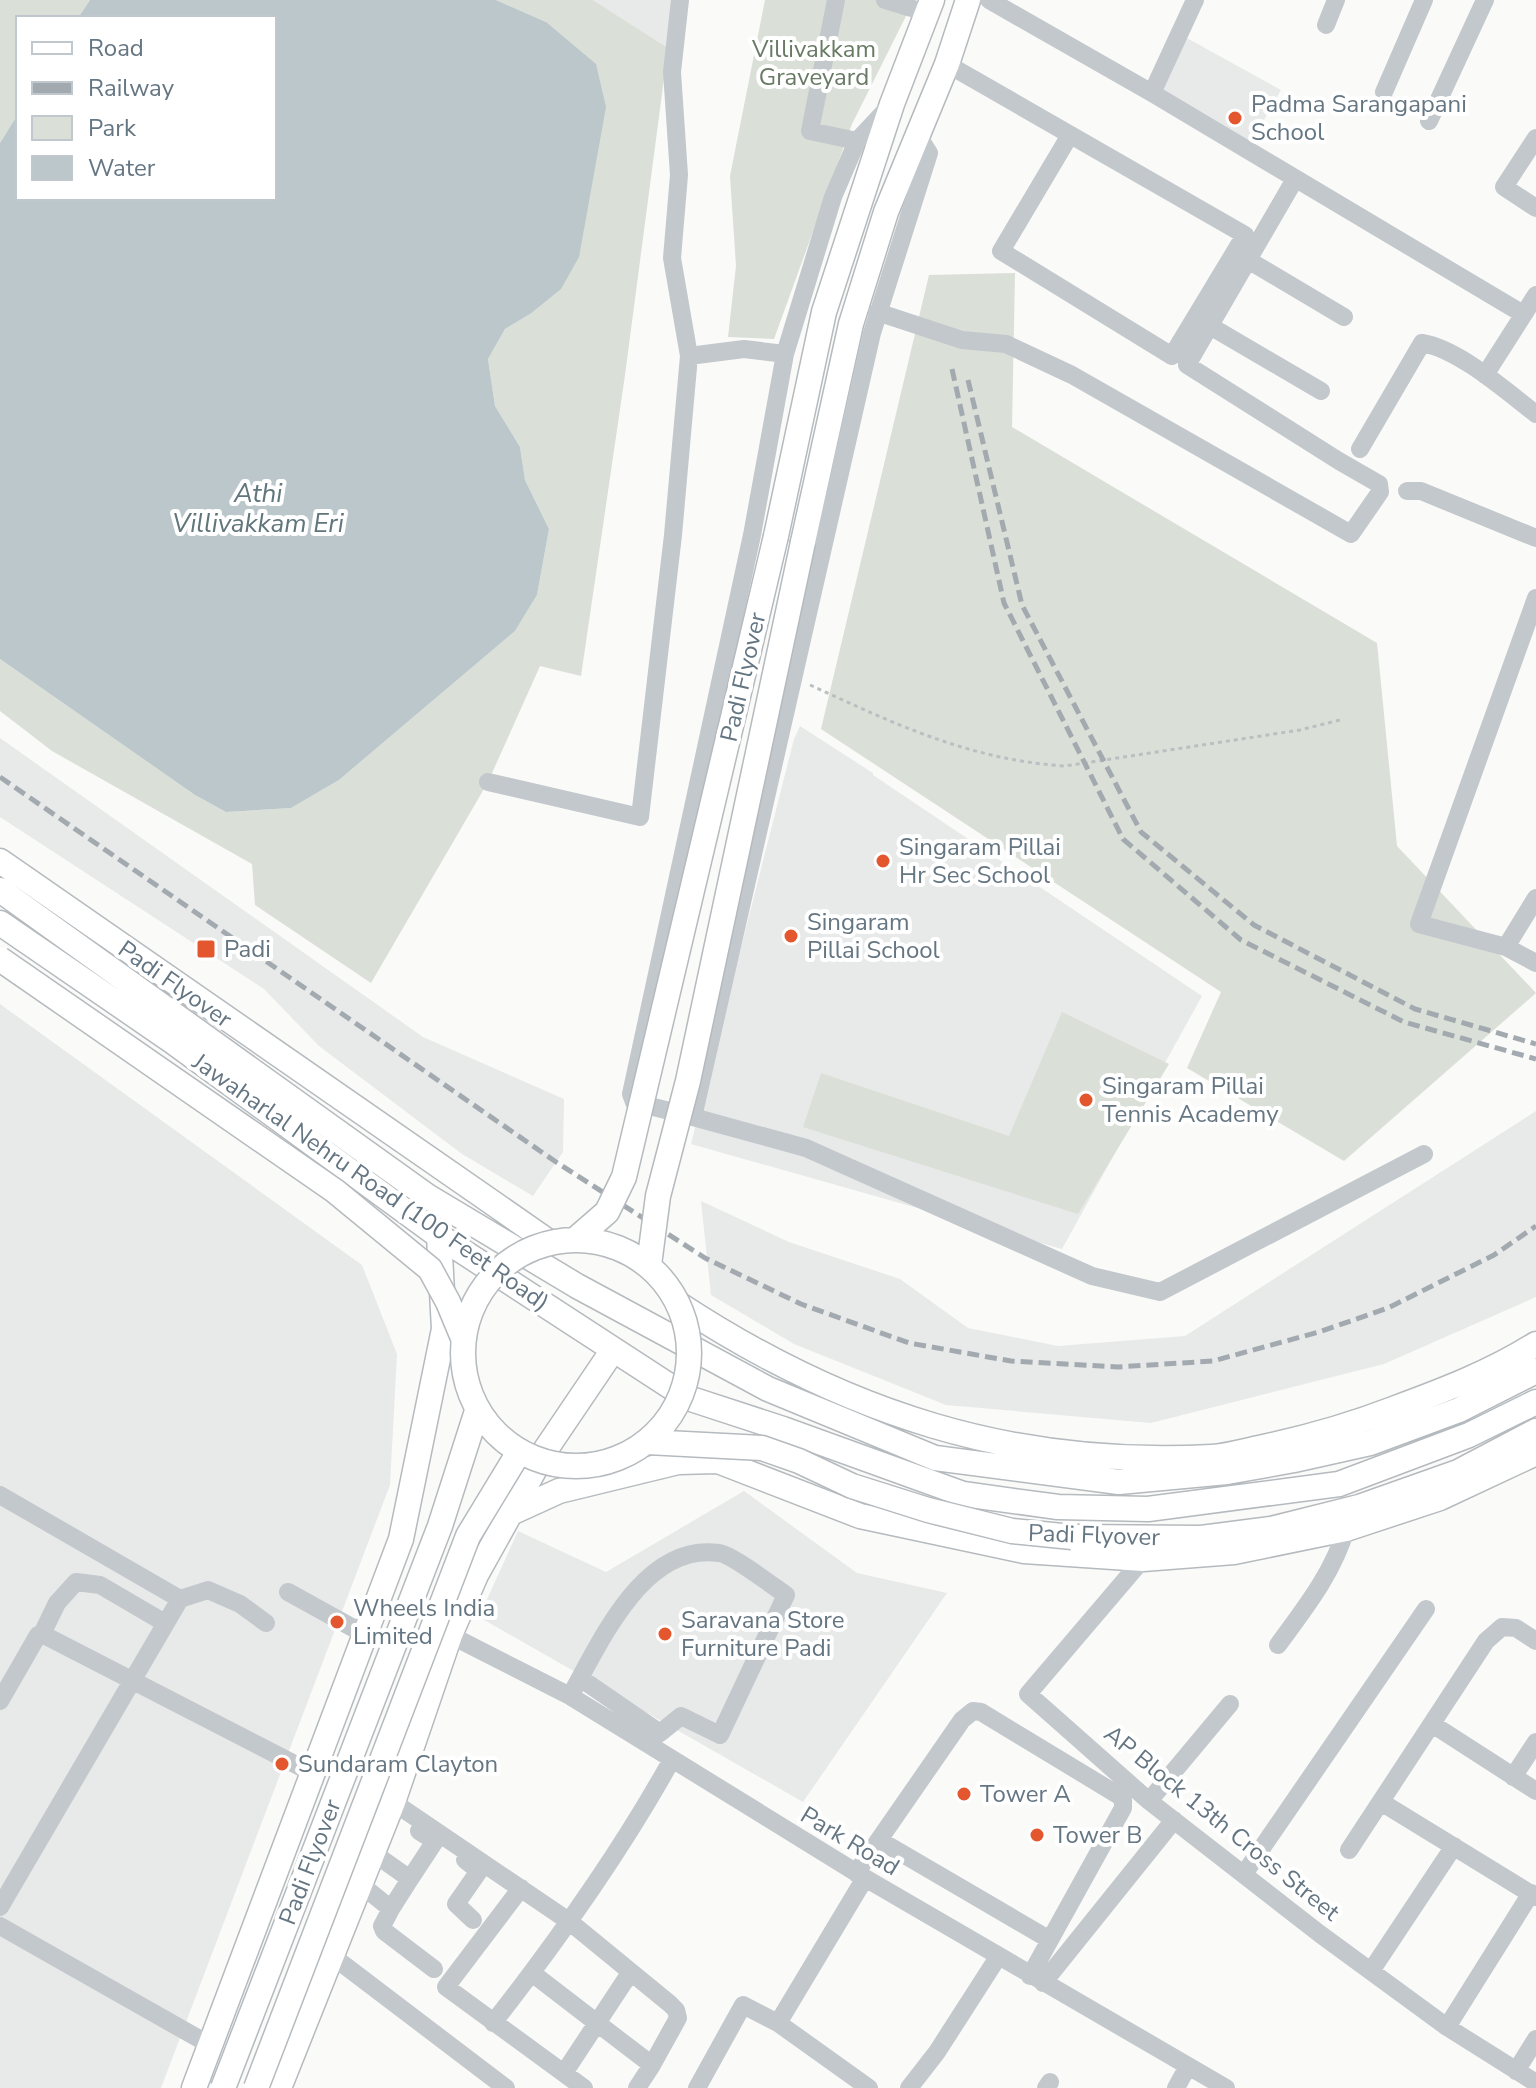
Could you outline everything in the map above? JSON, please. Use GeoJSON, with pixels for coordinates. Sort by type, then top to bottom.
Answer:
{"type":"FeatureCollection","features":[{"type":"Feature","properties":{"kind":"main road","name":"Padi Flyover"},"geometry":{"type":"LineString","coordinates":[[649,1265],[658,1196],[688,1081],[851,324],[886,212],[947,64],[968,0]]}},
{"type":"Feature","properties":{"kind":"main road","name":"Padi Flyover"},"geometry":{"type":"LineString","coordinates":[[577,1238],[607,1212],[624,1177],[776,536],[824,312],[922,4]]}},
{"type":"Feature","properties":{"kind":"main road","name":"Padi Flyover"},"geometry":{"type":"LineString","coordinates":[[0,861],[549,1242]]}},
{"type":"Feature","properties":{"kind":"main road","name":"Jawaharlal Nehru Road (100 Feet Road)"},"geometry":{"type":"LineString","coordinates":[[0,890],[427,1196],[577,1286],[768,1389],[935,1458],[1119,1482],[1227,1472],[1370,1443],[1459,1410],[1536,1371]]}},
{"type":"Feature","properties":{"kind":"main road","name":"Jawaharlal Nehru Road (100 Feet Road)"},"geometry":{"type":"LineString","coordinates":[[0,923],[172,1041],[439,1236],[688,1398],[813,1439],[963,1494],[1058,1507],[1148,1509],[1339,1484],[1469,1435],[1536,1402]]}},
{"type":"Feature","properties":{"kind":"main road"},"geometry":{"type":"LineString","coordinates":[[0,959],[359,1210],[430,1269],[463,1338]]}},
{"type":"Feature","properties":{"kind":"main road"},"geometry":{"type":"LineString","coordinates":[[194,2088],[401,1539],[444,1329],[439,1236]]}},
{"type":"Feature","properties":{"kind":"main road"},"geometry":{"type":"LineString","coordinates":[[577,1238],[615,1245],[649,1265],[667,1283],[680,1305],[689,1341],[687,1379],[672,1413],[647,1442],[618,1459],[584,1467],[550,1464],[519,1452],[495,1434],[477,1411],[464,1376],[463,1338],[470,1312],[483,1287],[501,1267],[524,1251],[549,1242],[577,1238]]}},
{"type":"Feature","properties":{"kind":"main road"},"geometry":{"type":"LineString","coordinates":[[680,1305],[734,1341],[785,1368],[867,1404],[958,1434],[1049,1451],[1110,1456],[1214,1457],[1314,1437],[1460,1384],[1536,1344]]}},
{"type":"Feature","properties":{"kind":"main road"},"geometry":{"type":"LineString","coordinates":[[279,2088],[390,1807],[450,1635],[476,1575],[546,1449],[613,1350]]}},
{"type":"Feature","properties":{"kind":"main road","name":"Padi Flyover"},"geometry":{"type":"LineString","coordinates":[[223,2088],[440,1526],[477,1411]]}},
{"type":"Feature","properties":{"kind":"main road","name":"Padi Flyover"},"geometry":{"type":"LineString","coordinates":[[647,1442],[762,1448],[799,1461],[852,1486],[928,1510],[1012,1531],[1072,1537],[1201,1538],[1271,1529],[1359,1507],[1458,1472],[1536,1431]]}},
{"type":"Feature","properties":{"kind":"main road"},"geometry":{"type":"LineString","coordinates":[[790,1489],[813,1439]]}},
{"type":"Feature","properties":{"kind":"main road","name":"Padi Flyover"},"geometry":{"type":"LineString","coordinates":[[256,2088],[468,1536],[519,1452]]}},
{"type":"Feature","properties":{"kind":"main road"},"geometry":{"type":"LineString","coordinates":[[513,1512],[559,1491],[678,1462],[718,1461],[860,1516],[1024,1551],[1143,1559],[1234,1552],[1346,1529],[1440,1498],[1536,1453]]}},
{"type":"Feature","properties":{"kind":"main road"},"geometry":{"type":"LineString","coordinates":[[401,1539],[476,1575]]}},
{"type":"Feature","properties":{"kind":"street"},"geometry":{"type":"LineString","coordinates":[[488,782],[640,817],[673,535],[689,356],[672,258],[679,175],[672,72],[680,0]]}},
{"type":"Feature","properties":{"kind":"street"},"geometry":{"type":"LineString","coordinates":[[836,0],[810,131],[857,141]]}},
{"type":"Feature","properties":{"kind":"street"},"geometry":{"type":"LineString","coordinates":[[885,0],[922,4]]}},
{"type":"Feature","properties":{"kind":"street"},"geometry":{"type":"LineString","coordinates":[[989,0],[1152,93],[1523,314]]}},
{"type":"Feature","properties":{"kind":"street"},"geometry":{"type":"LineString","coordinates":[[1152,93],[1195,0]]}},
{"type":"Feature","properties":{"kind":"street"},"geometry":{"type":"LineString","coordinates":[[1326,25],[1336,0]]}},
{"type":"Feature","properties":{"kind":"street"},"geometry":{"type":"LineString","coordinates":[[1384,92],[1424,0]]}},
{"type":"Feature","properties":{"kind":"street"},"geometry":{"type":"LineString","coordinates":[[1429,121],[1485,0]]}},
{"type":"Feature","properties":{"kind":"street"},"geometry":{"type":"LineString","coordinates":[[947,64],[1245,235],[1172,356],[1001,251],[1070,135]]}},
{"type":"Feature","properties":{"kind":"street"},"geometry":{"type":"LineString","coordinates":[[892,104],[857,141],[833,197],[785,354],[752,535],[631,1094],[634,1102],[806,1148],[1092,1276],[1160,1292],[1424,1154]]}},
{"type":"Feature","properties":{"kind":"street"},"geometry":{"type":"LineString","coordinates":[[823,154],[826,134]]}},
{"type":"Feature","properties":{"kind":"street"},"geometry":{"type":"LineString","coordinates":[[693,1117],[877,312],[929,153],[917,134]]}},
{"type":"Feature","properties":{"kind":"street"},"geometry":{"type":"LineString","coordinates":[[1536,138],[1504,187],[1536,208]]}},
{"type":"Feature","properties":{"kind":"street"},"geometry":{"type":"LineString","coordinates":[[877,312],[962,340],[1006,344],[1024,351],[1072,375],[1348,534],[1354,533],[1380,492],[1379,484],[1187,365],[1295,179]]}},
{"type":"Feature","properties":{"kind":"street"},"geometry":{"type":"LineString","coordinates":[[1248,260],[1344,317]]}},
{"type":"Feature","properties":{"kind":"street"},"geometry":{"type":"LineString","coordinates":[[1485,375],[1536,295]]}},
{"type":"Feature","properties":{"kind":"street"},"geometry":{"type":"LineString","coordinates":[[1210,326],[1321,391]]}},
{"type":"Feature","properties":{"kind":"street"},"geometry":{"type":"LineString","coordinates":[[1360,449],[1422,343],[1447,352],[1485,375],[1536,414]]}},
{"type":"Feature","properties":{"kind":"street"},"geometry":{"type":"LineString","coordinates":[[689,356],[744,349],[785,354]]}},
{"type":"Feature","properties":{"kind":"street"},"geometry":{"type":"LineString","coordinates":[[1407,491],[1421,491],[1536,538]]}},
{"type":"Feature","properties":{"kind":"street"},"geometry":{"type":"LineString","coordinates":[[1536,598],[1530,637],[1419,924],[1506,947],[1536,963]]}},
{"type":"Feature","properties":{"kind":"street"},"geometry":{"type":"LineString","coordinates":[[1506,947],[1536,898]]}},
{"type":"Feature","properties":{"kind":"street"},"geometry":{"type":"LineString","coordinates":[[0,1495],[180,1599]]}},
{"type":"Feature","properties":{"kind":"street"},"geometry":{"type":"LineString","coordinates":[[1278,1645],[1322,1585],[1338,1556],[1346,1529]]}},
{"type":"Feature","properties":{"kind":"street"},"geometry":{"type":"LineString","coordinates":[[570,1696],[580,1678],[633,1591],[679,1555],[721,1553],[786,1595],[720,1735],[681,1716],[660,1733],[580,1678]]}},
{"type":"Feature","properties":{"kind":"street","name":"AP Block 13th Cross Street"},"geometry":{"type":"LineString","coordinates":[[1143,1559],[1028,1694],[1149,1801],[1244,1874],[1447,2027],[1536,2083]]}},
{"type":"Feature","properties":{"kind":"street"},"geometry":{"type":"LineString","coordinates":[[0,1701],[38,1635],[42,1634],[57,1603],[76,1582],[100,1585],[165,1623]]}},
{"type":"Feature","properties":{"kind":"street"},"geometry":{"type":"LineString","coordinates":[[0,1907],[180,1599],[208,1590],[240,1604],[266,1623]]}},
{"type":"Feature","properties":{"kind":"street"},"geometry":{"type":"LineString","coordinates":[[288,1592],[364,1634]]}},
{"type":"Feature","properties":{"kind":"street"},"geometry":{"type":"LineString","coordinates":[[1244,1874],[1426,1609]]}},
{"type":"Feature","properties":{"kind":"street"},"geometry":{"type":"LineString","coordinates":[[1349,1850],[1494,1633],[1502,1627],[1516,1628],[1536,1641]]}},
{"type":"Feature","properties":{"kind":"street"},"geometry":{"type":"LineString","coordinates":[[42,1634],[312,1773]]}},
{"type":"Feature","properties":{"kind":"street","name":"Park Road"},"geometry":{"type":"LineString","coordinates":[[450,1635],[570,1696],[860,1876],[1226,2088]]}},
{"type":"Feature","properties":{"kind":"street"},"geometry":{"type":"LineString","coordinates":[[1149,1801],[1230,1704]]}},
{"type":"Feature","properties":{"kind":"street"},"geometry":{"type":"LineString","coordinates":[[778,2023],[879,1840],[962,1720],[973,1711],[993,1720],[1123,1800],[1123,1808],[1050,1940],[1037,1979]]}},
{"type":"Feature","properties":{"kind":"street"},"geometry":{"type":"LineString","coordinates":[[1432,1724],[1536,1791]]}},
{"type":"Feature","properties":{"kind":"street"},"geometry":{"type":"LineString","coordinates":[[1513,1777],[1536,1742]]}},
{"type":"Feature","properties":{"kind":"street"},"geometry":{"type":"LineString","coordinates":[[493,2023],[570,1922],[654,1793],[671,1761]]}},
{"type":"Feature","properties":{"kind":"street"},"geometry":{"type":"LineString","coordinates":[[1381,1802],[1533,1895],[1447,2027]]}},
{"type":"Feature","properties":{"kind":"street"},"geometry":{"type":"LineString","coordinates":[[390,1807],[478,1868],[479,1871],[456,1904],[473,1920]]}},
{"type":"Feature","properties":{"kind":"street"},"geometry":{"type":"LineString","coordinates":[[390,1807],[570,1922],[676,2010],[678,2018],[637,2088]]}},
{"type":"Feature","properties":{"kind":"street"},"geometry":{"type":"LineString","coordinates":[[1037,1979],[1174,1820]]}},
{"type":"Feature","properties":{"kind":"street"},"geometry":{"type":"LineString","coordinates":[[879,1840],[1050,1940]]}},
{"type":"Feature","properties":{"kind":"street"},"geometry":{"type":"LineString","coordinates":[[434,1969],[384,1931],[383,1922],[435,1841]]}},
{"type":"Feature","properties":{"kind":"street"},"geometry":{"type":"LineString","coordinates":[[1371,1971],[1454,1846]]}},
{"type":"Feature","properties":{"kind":"street"},"geometry":{"type":"LineString","coordinates":[[372,1852],[410,1879]]}},
{"type":"Feature","properties":{"kind":"street"},"geometry":{"type":"LineString","coordinates":[[359,1883],[391,1909]]}},
{"type":"Feature","properties":{"kind":"street"},"geometry":{"type":"LineString","coordinates":[[521,1888],[446,1987],[584,2088]]}},
{"type":"Feature","properties":{"kind":"street"},"geometry":{"type":"LineString","coordinates":[[0,1926],[210,2045]]}},
{"type":"Feature","properties":{"kind":"street"},"geometry":{"type":"LineString","coordinates":[[331,1955],[506,2088]]}},
{"type":"Feature","properties":{"kind":"street"},"geometry":{"type":"LineString","coordinates":[[909,2088],[937,2052],[998,1957]]}},
{"type":"Feature","properties":{"kind":"street"},"geometry":{"type":"LineString","coordinates":[[532,1973],[652,2065]]}},
{"type":"Feature","properties":{"kind":"street"},"geometry":{"type":"LineString","coordinates":[[564,2073],[630,1973]]}},
{"type":"Feature","properties":{"kind":"street"},"geometry":{"type":"LineString","coordinates":[[697,2088],[743,2005],[778,2023],[869,2088]]}},
{"type":"Feature","properties":{"kind":"street"},"geometry":{"type":"LineString","coordinates":[[1516,2071],[1536,2039]]}},
{"type":"Feature","properties":{"kind":"street"},"geometry":{"type":"LineString","coordinates":[[1176,2088],[1188,2066]]}},
{"type":"Feature","properties":{"kind":"path"},"geometry":{"type":"LineString","coordinates":[[795,678],[928,737],[985,755],[1030,764],[1065,766],[1300,730],[1340,720]]}},
{"type":"Feature","properties":{"kind":"shaded area"},"geometry":{"type":"Polygon","coordinates":[[[593,0],[673,0],[668,48],[593,0]]]}},
{"type":"Feature","properties":{"kind":"shaded area","name":"Padma Sarangapani School"},"geometry":{"type":"Polygon","coordinates":[[[1185,37],[1281,90],[1250,145],[1157,90],[1185,37]]]}},
{"type":"Feature","properties":{"kind":"shaded area","name":"Singaram Pillai Hr Sec School"},"geometry":{"type":"Polygon","coordinates":[[[800,726],[1202,996],[1062,1249],[691,1144],[794,739],[800,726]]]}},
{"type":"Feature","properties":{"kind":"shaded area"},"geometry":{"type":"Polygon","coordinates":[[[0,738],[423,1037],[564,1099],[563,1152],[533,1196],[462,1154],[319,1046],[264,989],[0,817],[0,738]]]}},
{"type":"Feature","properties":{"kind":"shaded area"},"geometry":{"type":"Polygon","coordinates":[[[0,1004],[362,1265],[397,1354],[390,1485],[161,2088],[0,2088],[0,1004]]]}},
{"type":"Feature","properties":{"kind":"shaded area"},"geometry":{"type":"Polygon","coordinates":[[[1536,1111],[1536,1297],[1384,1364],[1151,1423],[946,1405],[794,1344],[711,1295],[701,1201],[789,1242],[900,1279],[968,1328],[1058,1346],[1185,1336],[1536,1111]]]}},
{"type":"Feature","properties":{"kind":"shaded area"},"geometry":{"type":"Polygon","coordinates":[[[744,1491],[857,1573],[947,1593],[803,1802],[479,1617],[518,1531],[606,1572],[744,1491]]]}},
{"type":"Feature","properties":{"kind":"green space"},"geometry":{"type":"Polygon","coordinates":[[[0,0],[90,0],[79,16],[16,16],[16,117],[0,143],[0,0]]]}},
{"type":"Feature","properties":{"kind":"green space"},"geometry":{"type":"Polygon","coordinates":[[[496,0],[593,0],[668,48],[581,676],[540,666],[488,782],[371,983],[255,905],[252,864],[52,751],[0,711],[0,659],[195,795],[226,812],[291,808],[339,780],[515,631],[537,595],[549,529],[525,480],[520,447],[495,406],[488,359],[505,329],[530,314],[546,22],[496,0]]]}},
{"type":"Feature","properties":{"kind":"green space","name":"Villivakkam Graveyard"},"geometry":{"type":"Polygon","coordinates":[[[765,0],[914,0],[852,124],[774,339],[728,337],[736,266],[730,176],[765,0]]]}},
{"type":"Feature","properties":{"kind":"green space"},"geometry":{"type":"Polygon","coordinates":[[[1015,273],[1012,427],[1377,643],[1397,846],[1536,993],[1344,1161],[1187,1068],[1221,992],[821,729],[929,275],[1015,273]]]}},
{"type":"Feature","properties":{"kind":"green space","name":"Singaram Pillai Tennis Academy"},"geometry":{"type":"Polygon","coordinates":[[[1062,1012],[1169,1064],[1078,1214],[803,1127],[821,1073],[1009,1136],[1062,1012]]]}},
{"type":"Feature","properties":{"kind":"water","name":"Athi Villivakkam Eri"},"geometry":{"type":"Polygon","coordinates":[[[90,0],[496,0],[546,22],[596,64],[606,107],[579,257],[561,289],[505,329],[488,359],[495,406],[520,447],[525,480],[549,529],[537,595],[515,631],[339,780],[291,808],[226,812],[195,795],[0,659],[0,143],[16,117],[16,200],[276,200],[276,16],[79,16],[90,0]]]}},
{"type":"Feature","properties":{"kind":"railway"},"geometry":{"type":"LineString","coordinates":[[952,369],[1004,603],[1123,839],[1241,940],[1404,1022],[1536,1059]]}},
{"type":"Feature","properties":{"kind":"railway"},"geometry":{"type":"LineString","coordinates":[[968,380],[1022,605],[1141,832],[1254,925],[1415,1009],[1536,1044]]}},
{"type":"Feature","properties":{"kind":"railway"},"geometry":{"type":"LineString","coordinates":[[0,777],[556,1162],[705,1258],[801,1304],[909,1343],[1011,1361],[1118,1367],[1213,1361],[1319,1332],[1388,1308],[1494,1255],[1536,1226]]}},
{"type":"Feature","properties":{"kind":"place","name":"Padma Sarangapani School"},"geometry":{"type":"Point","coordinates":[1235,118]}},
{"type":"Feature","properties":{"kind":"place","name":"Singaram Pillai Hr Sec School"},"geometry":{"type":"Point","coordinates":[883,861]}},
{"type":"Feature","properties":{"kind":"place","name":"Singaram Pillai School"},"geometry":{"type":"Point","coordinates":[791,936]}},
{"type":"Feature","properties":{"kind":"place","name":"Padi"},"geometry":{"type":"Point","coordinates":[206,949]}},
{"type":"Feature","properties":{"kind":"place","name":"Singaram Pillai Tennis Academy"},"geometry":{"type":"Point","coordinates":[1086,1100]}},
{"type":"Feature","properties":{"kind":"place","name":"Wheels India Limited"},"geometry":{"type":"Point","coordinates":[337,1622]}},
{"type":"Feature","properties":{"kind":"place","name":"Saravana Store Furniture Padi"},"geometry":{"type":"Point","coordinates":[665,1634]}},
{"type":"Feature","properties":{"kind":"place","name":"Sundaram Clayton"},"geometry":{"type":"Point","coordinates":[282,1764]}},
{"type":"Feature","properties":{"kind":"place","name":"Tower A"},"geometry":{"type":"Point","coordinates":[964,1794]}},
{"type":"Feature","properties":{"kind":"place","name":"Tower B"},"geometry":{"type":"Point","coordinates":[1037,1835]}}]}
